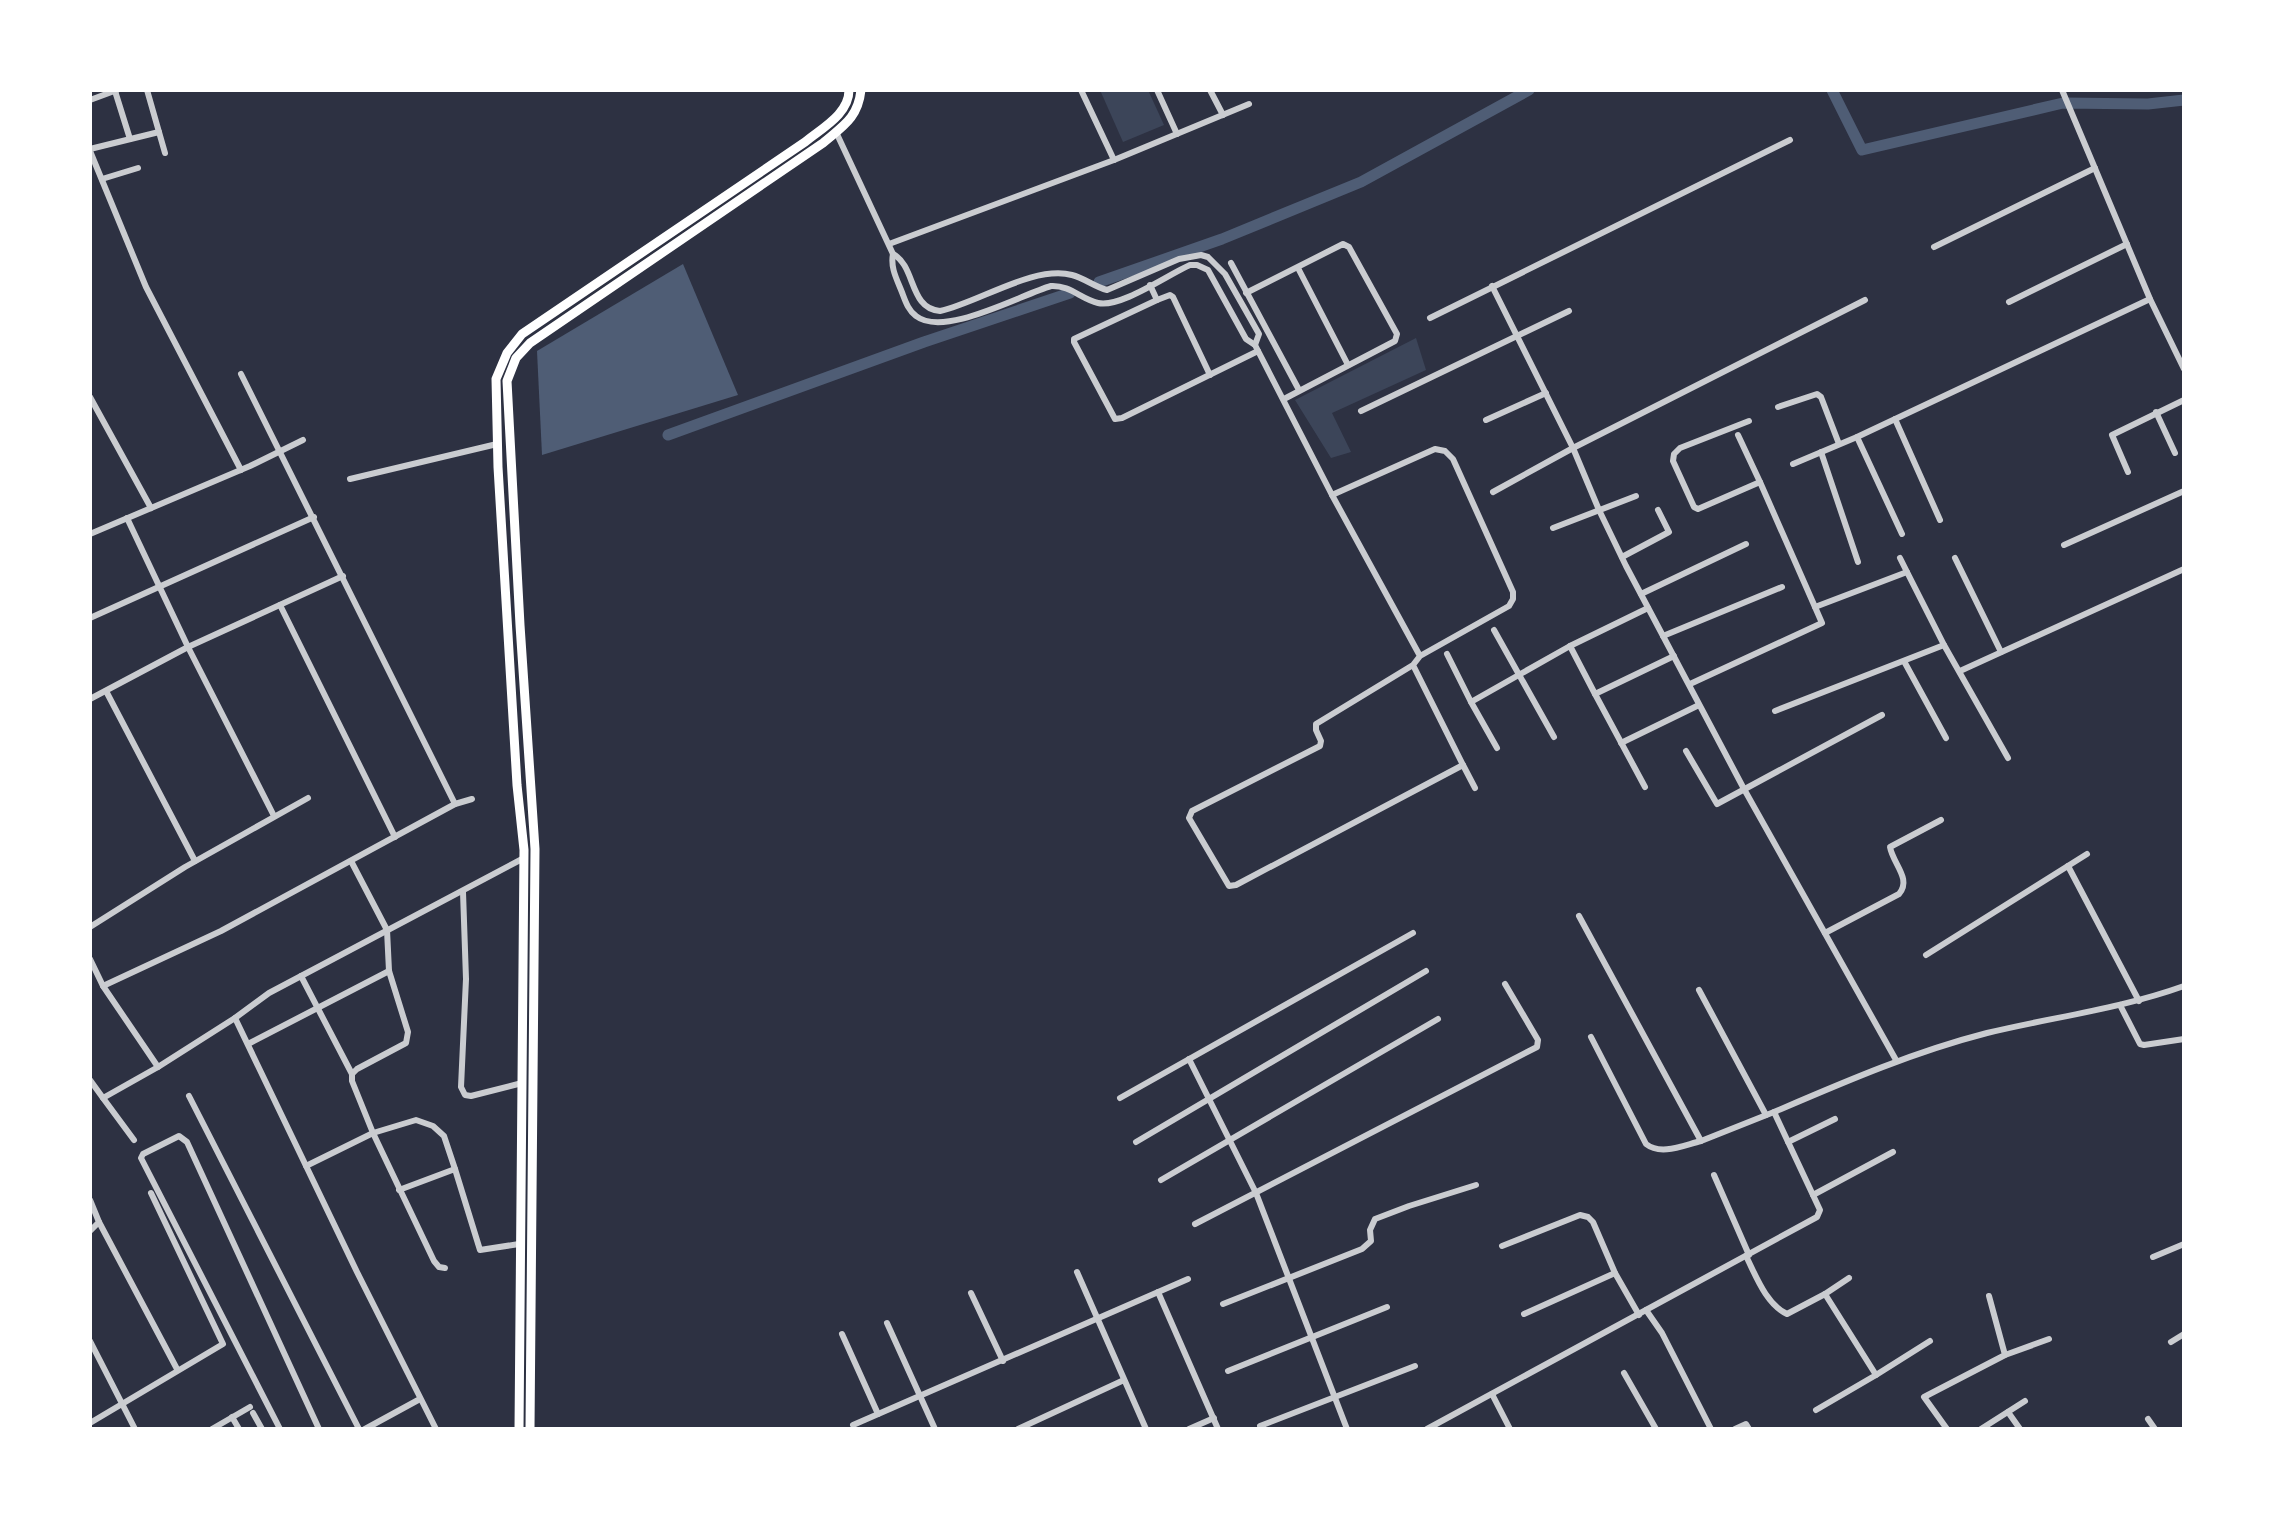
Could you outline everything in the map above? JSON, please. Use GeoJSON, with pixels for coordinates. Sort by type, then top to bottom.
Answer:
{"type":"FeatureCollection","features":[{"type":"Feature","properties":{"kind":"main road"},"geometry":{"type":"LineString","coordinates":[[530,1429],[529,1052],[524,858],[497,444],[496,379],[507,353],[522,334],[805,142],[843,111],[848,103],[849,90]]}},
{"type":"Feature","properties":{"kind":"main road"},"geometry":{"type":"LineString","coordinates":[[519,1429],[522,1083],[529,1052],[535,856],[507,381],[516,358],[530,343],[836,132],[859,107],[861,90]]}},
{"type":"Feature","properties":{"kind":"street"},"geometry":{"type":"LineString","coordinates":[[90,100],[116,90],[130,139]]}},
{"type":"Feature","properties":{"kind":"street"},"geometry":{"type":"LineString","coordinates":[[147,90],[165,153]]}},
{"type":"Feature","properties":{"kind":"street"},"geometry":{"type":"LineString","coordinates":[[1081,90],[1114,160]]}},
{"type":"Feature","properties":{"kind":"street"},"geometry":{"type":"LineString","coordinates":[[1157,90],[1177,134]]}},
{"type":"Feature","properties":{"kind":"street"},"geometry":{"type":"LineString","coordinates":[[1210,90],[1223,115]]}},
{"type":"Feature","properties":{"kind":"street"},"geometry":{"type":"LineString","coordinates":[[2062,90],[2150,299],[2184,369]]}},
{"type":"Feature","properties":{"kind":"street"},"geometry":{"type":"LineString","coordinates":[[889,244],[1114,160],[1249,104]]}},
{"type":"Feature","properties":{"kind":"street"},"geometry":{"type":"LineString","coordinates":[[159,132],[90,150],[146,287],[241,470]]}},
{"type":"Feature","properties":{"kind":"street"},"geometry":{"type":"LineString","coordinates":[[836,132],[889,244],[893,254],[891,265],[911,311],[918,318],[935,323],[957,320],[1051,286],[1066,287],[1092,301],[1109,304],[1186,267],[1197,265],[1208,270],[1246,339],[1256,348],[1420,656]]}},
{"type":"Feature","properties":{"kind":"street"},"geometry":{"type":"LineString","coordinates":[[1430,318],[1790,140]]}},
{"type":"Feature","properties":{"kind":"street"},"geometry":{"type":"LineString","coordinates":[[102,179],[138,168]]}},
{"type":"Feature","properties":{"kind":"street"},"geometry":{"type":"LineString","coordinates":[[1934,247],[2095,168]]}},
{"type":"Feature","properties":{"kind":"street"},"geometry":{"type":"LineString","coordinates":[[1246,293],[1343,244],[1349,247],[1397,334],[1395,341],[1284,399]]}},
{"type":"Feature","properties":{"kind":"street"},"geometry":{"type":"LineString","coordinates":[[2009,302],[2127,244]]}},
{"type":"Feature","properties":{"kind":"street"},"geometry":{"type":"LineString","coordinates":[[893,254],[903,259],[922,303],[933,311],[1050,275],[1071,275],[1107,290],[1183,258],[1201,255],[1214,261],[1245,307],[1259,334],[1256,348],[1210,375],[1115,419],[1074,342],[1074,339],[1170,295],[1210,375]]}},
{"type":"Feature","properties":{"kind":"street"},"geometry":{"type":"LineString","coordinates":[[1183,258],[1186,267]]}},
{"type":"Feature","properties":{"kind":"street"},"geometry":{"type":"LineString","coordinates":[[1208,270],[1214,261]]}},
{"type":"Feature","properties":{"kind":"street"},"geometry":{"type":"LineString","coordinates":[[1231,263],[1299,390]]}},
{"type":"Feature","properties":{"kind":"street"},"geometry":{"type":"LineString","coordinates":[[1298,268],[1348,365]]}},
{"type":"Feature","properties":{"kind":"street"},"geometry":{"type":"LineString","coordinates":[[1050,275],[1051,286]]}},
{"type":"Feature","properties":{"kind":"street"},"geometry":{"type":"LineString","coordinates":[[1150,285],[1157,300]]}},
{"type":"Feature","properties":{"kind":"street"},"geometry":{"type":"LineString","coordinates":[[1492,286],[1648,608],[1744,789],[1896,1060]]}},
{"type":"Feature","properties":{"kind":"street"},"geometry":{"type":"LineString","coordinates":[[1107,290],[1109,304]]}},
{"type":"Feature","properties":{"kind":"street"},"geometry":{"type":"LineString","coordinates":[[1793,464],[2150,299]]}},
{"type":"Feature","properties":{"kind":"street"},"geometry":{"type":"LineString","coordinates":[[1493,492],[1573,448],[1865,300]]}},
{"type":"Feature","properties":{"kind":"street"},"geometry":{"type":"LineString","coordinates":[[911,311],[922,303]]}},
{"type":"Feature","properties":{"kind":"street"},"geometry":{"type":"LineString","coordinates":[[954,307],[957,320]]}},
{"type":"Feature","properties":{"kind":"street"},"geometry":{"type":"LineString","coordinates":[[1233,314],[1245,307]]}},
{"type":"Feature","properties":{"kind":"street"},"geometry":{"type":"LineString","coordinates":[[1361,411],[1569,311]]}},
{"type":"Feature","properties":{"kind":"street"},"geometry":{"type":"LineString","coordinates":[[241,374],[455,804]]}},
{"type":"Feature","properties":{"kind":"street"},"geometry":{"type":"LineString","coordinates":[[1486,420],[1546,393]]}},
{"type":"Feature","properties":{"kind":"street"},"geometry":{"type":"LineString","coordinates":[[1778,407],[1817,394],[1839,444]]}},
{"type":"Feature","properties":{"kind":"street"},"geometry":{"type":"LineString","coordinates":[[90,397],[151,508]]}},
{"type":"Feature","properties":{"kind":"street"},"geometry":{"type":"LineString","coordinates":[[2128,472],[2112,435],[2184,400]]}},
{"type":"Feature","properties":{"kind":"street"},"geometry":{"type":"LineString","coordinates":[[2156,412],[2175,453]]}},
{"type":"Feature","properties":{"kind":"street"},"geometry":{"type":"LineString","coordinates":[[1895,419],[1940,520]]}},
{"type":"Feature","properties":{"kind":"street"},"geometry":{"type":"LineString","coordinates":[[1749,421],[1680,448],[1674,454],[1673,461],[1696,508],[1760,482]]}},
{"type":"Feature","properties":{"kind":"street"},"geometry":{"type":"LineString","coordinates":[[1690,684],[1822,623],[1738,435]]}},
{"type":"Feature","properties":{"kind":"street"},"geometry":{"type":"LineString","coordinates":[[1857,437],[1902,534]]}},
{"type":"Feature","properties":{"kind":"street"},"geometry":{"type":"LineString","coordinates":[[90,534],[281,453],[303,440]]}},
{"type":"Feature","properties":{"kind":"street"},"geometry":{"type":"LineString","coordinates":[[350,479],[497,444]]}},
{"type":"Feature","properties":{"kind":"street"},"geometry":{"type":"LineString","coordinates":[[1332,495],[1435,449],[1445,451],[1453,459],[1513,592],[1513,599],[1509,606],[1420,656],[1413,665],[1316,724],[1320,746],[1192,811],[1189,818],[1225,883],[1236,885],[1463,765]]}},
{"type":"Feature","properties":{"kind":"street"},"geometry":{"type":"LineString","coordinates":[[1821,452],[1858,562]]}},
{"type":"Feature","properties":{"kind":"street"},"geometry":{"type":"LineString","coordinates":[[2064,545],[2184,491]]}},
{"type":"Feature","properties":{"kind":"street"},"geometry":{"type":"LineString","coordinates":[[1553,528],[1636,496]]}},
{"type":"Feature","properties":{"kind":"street"},"geometry":{"type":"LineString","coordinates":[[1622,557],[1669,532],[1658,510]]}},
{"type":"Feature","properties":{"kind":"street"},"geometry":{"type":"LineString","coordinates":[[90,618],[314,517]]}},
{"type":"Feature","properties":{"kind":"street"},"geometry":{"type":"LineString","coordinates":[[127,518],[274,816]]}},
{"type":"Feature","properties":{"kind":"street"},"geometry":{"type":"LineString","coordinates":[[1641,594],[1746,544]]}},
{"type":"Feature","properties":{"kind":"street"},"geometry":{"type":"LineString","coordinates":[[1900,558],[1944,645],[2008,758]]}},
{"type":"Feature","properties":{"kind":"street"},"geometry":{"type":"LineString","coordinates":[[1955,558],[2001,652]]}},
{"type":"Feature","properties":{"kind":"street"},"geometry":{"type":"LineString","coordinates":[[1960,671],[2184,569]]}},
{"type":"Feature","properties":{"kind":"street"},"geometry":{"type":"LineString","coordinates":[[1815,607],[1907,572]]}},
{"type":"Feature","properties":{"kind":"street"},"geometry":{"type":"LineString","coordinates":[[90,699],[188,647],[343,576]]}},
{"type":"Feature","properties":{"kind":"street"},"geometry":{"type":"LineString","coordinates":[[1663,636],[1782,587]]}},
{"type":"Feature","properties":{"kind":"street"},"geometry":{"type":"LineString","coordinates":[[280,605],[395,837]]}},
{"type":"Feature","properties":{"kind":"street"},"geometry":{"type":"LineString","coordinates":[[1471,702],[1570,646],[1648,608]]}},
{"type":"Feature","properties":{"kind":"street"},"geometry":{"type":"LineString","coordinates":[[1494,630],[1554,737]]}},
{"type":"Feature","properties":{"kind":"street"},"geometry":{"type":"LineString","coordinates":[[1775,711],[1905,663],[1944,645]]}},
{"type":"Feature","properties":{"kind":"street"},"geometry":{"type":"LineString","coordinates":[[1570,646],[1645,787]]}},
{"type":"Feature","properties":{"kind":"street"},"geometry":{"type":"LineString","coordinates":[[1447,654],[1497,748]]}},
{"type":"Feature","properties":{"kind":"street"},"geometry":{"type":"LineString","coordinates":[[1595,694],[1674,656]]}},
{"type":"Feature","properties":{"kind":"street"},"geometry":{"type":"LineString","coordinates":[[1905,663],[1946,738]]}},
{"type":"Feature","properties":{"kind":"street"},"geometry":{"type":"LineString","coordinates":[[1413,665],[1475,788]]}},
{"type":"Feature","properties":{"kind":"street"},"geometry":{"type":"LineString","coordinates":[[106,691],[195,861]]}},
{"type":"Feature","properties":{"kind":"street"},"geometry":{"type":"LineString","coordinates":[[1621,743],[1699,705]]}},
{"type":"Feature","properties":{"kind":"street"},"geometry":{"type":"LineString","coordinates":[[1717,804],[1882,715]]}},
{"type":"Feature","properties":{"kind":"street"},"geometry":{"type":"LineString","coordinates":[[1686,751],[1723,814]]}},
{"type":"Feature","properties":{"kind":"street"},"geometry":{"type":"LineString","coordinates":[[90,927],[195,861],[308,798]]}},
{"type":"Feature","properties":{"kind":"street"},"geometry":{"type":"LineString","coordinates":[[103,986],[221,931],[455,804],[472,799]]}},
{"type":"Feature","properties":{"kind":"street"},"geometry":{"type":"LineString","coordinates":[[1825,933],[1899,894],[1905,880],[1890,847],[1941,820]]}},
{"type":"Feature","properties":{"kind":"street"},"geometry":{"type":"LineString","coordinates":[[1926,955],[2087,854]]}},
{"type":"Feature","properties":{"kind":"street"},"geometry":{"type":"LineString","coordinates":[[103,1098],[158,1067],[269,993],[524,858],[535,856]]}},
{"type":"Feature","properties":{"kind":"street"},"geometry":{"type":"LineString","coordinates":[[351,861],[387,930],[389,971],[408,1032],[408,1040],[352,1074]]}},
{"type":"Feature","properties":{"kind":"street"},"geometry":{"type":"LineString","coordinates":[[2068,866],[2139,1001]]}},
{"type":"Feature","properties":{"kind":"street"},"geometry":{"type":"LineString","coordinates":[[463,892],[466,979],[461,1087],[465,1095],[471,1096],[522,1083]]}},
{"type":"Feature","properties":{"kind":"street"},"geometry":{"type":"LineString","coordinates":[[1579,916],[1701,1141]]}},
{"type":"Feature","properties":{"kind":"street"},"geometry":{"type":"LineString","coordinates":[[1120,1098],[1413,933]]}},
{"type":"Feature","properties":{"kind":"street"},"geometry":{"type":"LineString","coordinates":[[90,959],[103,986],[158,1067]]}},
{"type":"Feature","properties":{"kind":"street"},"geometry":{"type":"LineString","coordinates":[[248,1044],[389,971]]}},
{"type":"Feature","properties":{"kind":"street"},"geometry":{"type":"LineString","coordinates":[[1136,1142],[1426,971]]}},
{"type":"Feature","properties":{"kind":"street"},"geometry":{"type":"LineString","coordinates":[[301,976],[352,1074],[373,1133],[434,1261],[445,1268]]}},
{"type":"Feature","properties":{"kind":"street"},"geometry":{"type":"LineString","coordinates":[[1195,1224],[1537,1047],[1538,1040],[1505,984]]}},
{"type":"Feature","properties":{"kind":"street"},"geometry":{"type":"LineString","coordinates":[[1591,1037],[1651,1149],[1666,1150],[1701,1141],[1896,1060],[1987,1033],[2139,1001],[2184,986]]}},
{"type":"Feature","properties":{"kind":"street"},"geometry":{"type":"LineString","coordinates":[[1699,990],[1766,1115]]}},
{"type":"Feature","properties":{"kind":"street"},"geometry":{"type":"LineString","coordinates":[[2120,1005],[2140,1044],[2184,1039]]}},
{"type":"Feature","properties":{"kind":"street"},"geometry":{"type":"LineString","coordinates":[[235,1018],[436,1429]]}},
{"type":"Feature","properties":{"kind":"street"},"geometry":{"type":"LineString","coordinates":[[1161,1180],[1438,1019]]}},
{"type":"Feature","properties":{"kind":"street"},"geometry":{"type":"LineString","coordinates":[[1189,1059],[1256,1193],[1347,1429]]}},
{"type":"Feature","properties":{"kind":"street"},"geometry":{"type":"LineString","coordinates":[[90,1080],[134,1140]]}},
{"type":"Feature","properties":{"kind":"street"},"geometry":{"type":"LineString","coordinates":[[189,1096],[362,1429],[420,1399]]}},
{"type":"Feature","properties":{"kind":"street"},"geometry":{"type":"LineString","coordinates":[[1427,1429],[1817,1217],[1820,1210],[1774,1112]]}},
{"type":"Feature","properties":{"kind":"street"},"geometry":{"type":"LineString","coordinates":[[1788,1142],[1835,1119]]}},
{"type":"Feature","properties":{"kind":"street"},"geometry":{"type":"LineString","coordinates":[[306,1166],[373,1133],[416,1120],[433,1126],[444,1136],[480,1250],[519,1244]]}},
{"type":"Feature","properties":{"kind":"street"},"geometry":{"type":"LineString","coordinates":[[280,1429],[141,1158],[143,1154],[179,1136],[187,1142],[319,1429]]}},
{"type":"Feature","properties":{"kind":"street"},"geometry":{"type":"LineString","coordinates":[[1813,1195],[1893,1152]]}},
{"type":"Feature","properties":{"kind":"street"},"geometry":{"type":"LineString","coordinates":[[399,1190],[455,1169]]}},
{"type":"Feature","properties":{"kind":"street"},"geometry":{"type":"LineString","coordinates":[[1714,1175],[1748,1255],[1778,1310],[1787,1314],[1849,1278]]}},
{"type":"Feature","properties":{"kind":"street"},"geometry":{"type":"LineString","coordinates":[[1223,1304],[1368,1246],[1375,1219],[1476,1185]]}},
{"type":"Feature","properties":{"kind":"street"},"geometry":{"type":"LineString","coordinates":[[90,1423],[223,1344],[151,1193]]}},
{"type":"Feature","properties":{"kind":"street"},"geometry":{"type":"LineString","coordinates":[[90,1200],[177,1369]]}},
{"type":"Feature","properties":{"kind":"street"},"geometry":{"type":"LineString","coordinates":[[1502,1246],[1580,1215],[1588,1217],[1639,1315]]}},
{"type":"Feature","properties":{"kind":"street"},"geometry":{"type":"LineString","coordinates":[[90,1231],[99,1222]]}},
{"type":"Feature","properties":{"kind":"street"},"geometry":{"type":"LineString","coordinates":[[2153,1257],[2184,1244]]}},
{"type":"Feature","properties":{"kind":"street"},"geometry":{"type":"LineString","coordinates":[[1077,1272],[1146,1429]]}},
{"type":"Feature","properties":{"kind":"street"},"geometry":{"type":"LineString","coordinates":[[1524,1314],[1615,1273]]}},
{"type":"Feature","properties":{"kind":"street"},"geometry":{"type":"LineString","coordinates":[[853,1425],[1188,1279]]}},
{"type":"Feature","properties":{"kind":"street"},"geometry":{"type":"LineString","coordinates":[[1158,1292],[1218,1429]]}},
{"type":"Feature","properties":{"kind":"street"},"geometry":{"type":"LineString","coordinates":[[971,1293],[1003,1361]]}},
{"type":"Feature","properties":{"kind":"street"},"geometry":{"type":"LineString","coordinates":[[1825,1294],[1876,1375]]}},
{"type":"Feature","properties":{"kind":"street"},"geometry":{"type":"LineString","coordinates":[[1989,1296],[2005,1355]]}},
{"type":"Feature","properties":{"kind":"street"},"geometry":{"type":"LineString","coordinates":[[1228,1371],[1387,1307]]}},
{"type":"Feature","properties":{"kind":"street"},"geometry":{"type":"LineString","coordinates":[[1646,1310],[1662,1333],[1711,1429]]}},
{"type":"Feature","properties":{"kind":"street"},"geometry":{"type":"LineString","coordinates":[[887,1323],[935,1429]]}},
{"type":"Feature","properties":{"kind":"street"},"geometry":{"type":"LineString","coordinates":[[842,1334],[878,1414]]}},
{"type":"Feature","properties":{"kind":"street"},"geometry":{"type":"LineString","coordinates":[[2171,1342],[2184,1334]]}},
{"type":"Feature","properties":{"kind":"street"},"geometry":{"type":"LineString","coordinates":[[1947,1429],[1924,1397],[2005,1355],[2049,1339]]}},
{"type":"Feature","properties":{"kind":"street"},"geometry":{"type":"LineString","coordinates":[[90,1341],[135,1429]]}},
{"type":"Feature","properties":{"kind":"street"},"geometry":{"type":"LineString","coordinates":[[1816,1410],[1930,1341]]}},
{"type":"Feature","properties":{"kind":"street"},"geometry":{"type":"LineString","coordinates":[[1260,1426],[1415,1366]]}},
{"type":"Feature","properties":{"kind":"street"},"geometry":{"type":"LineString","coordinates":[[1624,1373],[1656,1429]]}},
{"type":"Feature","properties":{"kind":"street"},"geometry":{"type":"LineString","coordinates":[[1018,1429],[1124,1380]]}},
{"type":"Feature","properties":{"kind":"street"},"geometry":{"type":"LineString","coordinates":[[1492,1394],[1510,1429]]}},
{"type":"Feature","properties":{"kind":"street"},"geometry":{"type":"LineString","coordinates":[[1981,1429],[2025,1401]]}},
{"type":"Feature","properties":{"kind":"street"},"geometry":{"type":"LineString","coordinates":[[212,1429],[251,1410],[262,1429]]}},
{"type":"Feature","properties":{"kind":"street"},"geometry":{"type":"LineString","coordinates":[[2008,1412],[2020,1429]]}},
{"type":"Feature","properties":{"kind":"street"},"geometry":{"type":"LineString","coordinates":[[232,1417],[239,1429]]}},
{"type":"Feature","properties":{"kind":"street"},"geometry":{"type":"LineString","coordinates":[[1189,1429],[1214,1418]]}},
{"type":"Feature","properties":{"kind":"street"},"geometry":{"type":"LineString","coordinates":[[2148,1419],[2155,1429]]}},
{"type":"Feature","properties":{"kind":"street"},"geometry":{"type":"LineString","coordinates":[[1735,1429],[1746,1424],[1749,1429]]}},
{"type":"Feature","properties":{"kind":"shaded area"},"geometry":{"type":"Polygon","coordinates":[[[1100,90],[1148,90],[1164,125],[1123,142],[1100,90]]]}},
{"type":"Feature","properties":{"kind":"shaded area"},"geometry":{"type":"Polygon","coordinates":[[[683,264],[738,395],[542,455],[537,351],[683,264]]]}},
{"type":"Feature","properties":{"kind":"shaded area"},"geometry":{"type":"Polygon","coordinates":[[[1416,338],[1426,370],[1332,413],[1351,452],[1331,458],[1295,400],[1416,338]]]}},
{"type":"Feature","properties":{"kind":"waterway"},"geometry":{"type":"LineString","coordinates":[[1099,282],[1222,239],[1361,182],[1529,90]]}},
{"type":"Feature","properties":{"kind":"waterway"},"geometry":{"type":"LineString","coordinates":[[1832,90],[1862,150],[2063,103],[2148,104],[2184,100]]}},
{"type":"Feature","properties":{"kind":"waterway"},"geometry":{"type":"LineString","coordinates":[[668,435],[924,342],[1070,293]]}}]}
